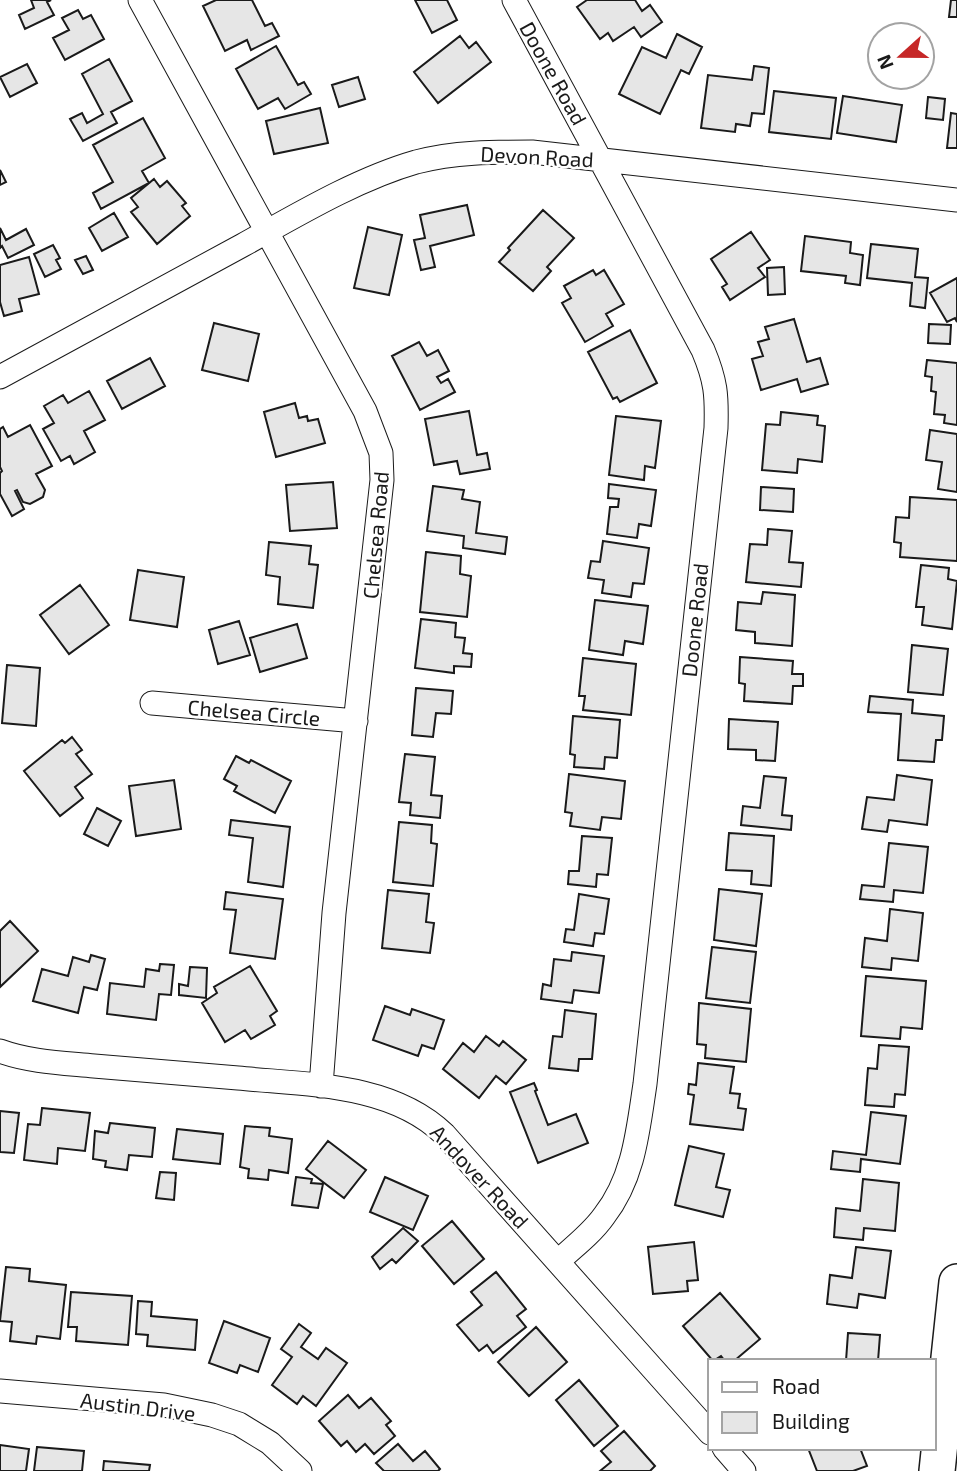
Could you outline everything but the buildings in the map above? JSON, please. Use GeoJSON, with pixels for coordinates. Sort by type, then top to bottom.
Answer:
{"type":"FeatureCollection","features":[{"type":"Feature","properties":{"kind":"main road"},"geometry":{"type":"LineString","coordinates":[[937,1471],[957,1282]]}},
{"type":"Feature","properties":{"kind":"street","name":"Chelsea Road"},"geometry":{"type":"LineString","coordinates":[[140,0],[342,366],[365,411],[381,453],[382,480],[334,914],[321,1086]]}},
{"type":"Feature","properties":{"kind":"street","name":"Doone Road"},"geometry":{"type":"LineString","coordinates":[[514,0],[703,350],[715,379],[716,428],[645,1084],[635,1152],[618,1195],[604,1217],[558,1261]]}},
{"type":"Feature","properties":{"kind":"street","name":"Devon Road"},"geometry":{"type":"LineString","coordinates":[[0,377],[371,178],[440,156],[475,152],[532,152],[957,200]]}},
{"type":"Feature","properties":{"kind":"street","name":"Chelsea Circle"},"geometry":{"type":"LineString","coordinates":[[152,703],[356,721]]}},
{"type":"Feature","properties":{"kind":"street","name":"Andover Road"},"geometry":{"type":"LineString","coordinates":[[0,1051],[18,1057],[61,1063],[321,1086],[378,1096],[411,1109],[430,1120],[708,1431]]}},
{"type":"Feature","properties":{"kind":"street","name":"Austin Drive"},"geometry":{"type":"LineString","coordinates":[[0,1391],[164,1405],[212,1415],[239,1424],[270,1443],[300,1471]]}},
{"type":"Feature","properties":{"kind":"street"},"geometry":{"type":"LineString","coordinates":[[726,1450],[744,1471]]}}]}
